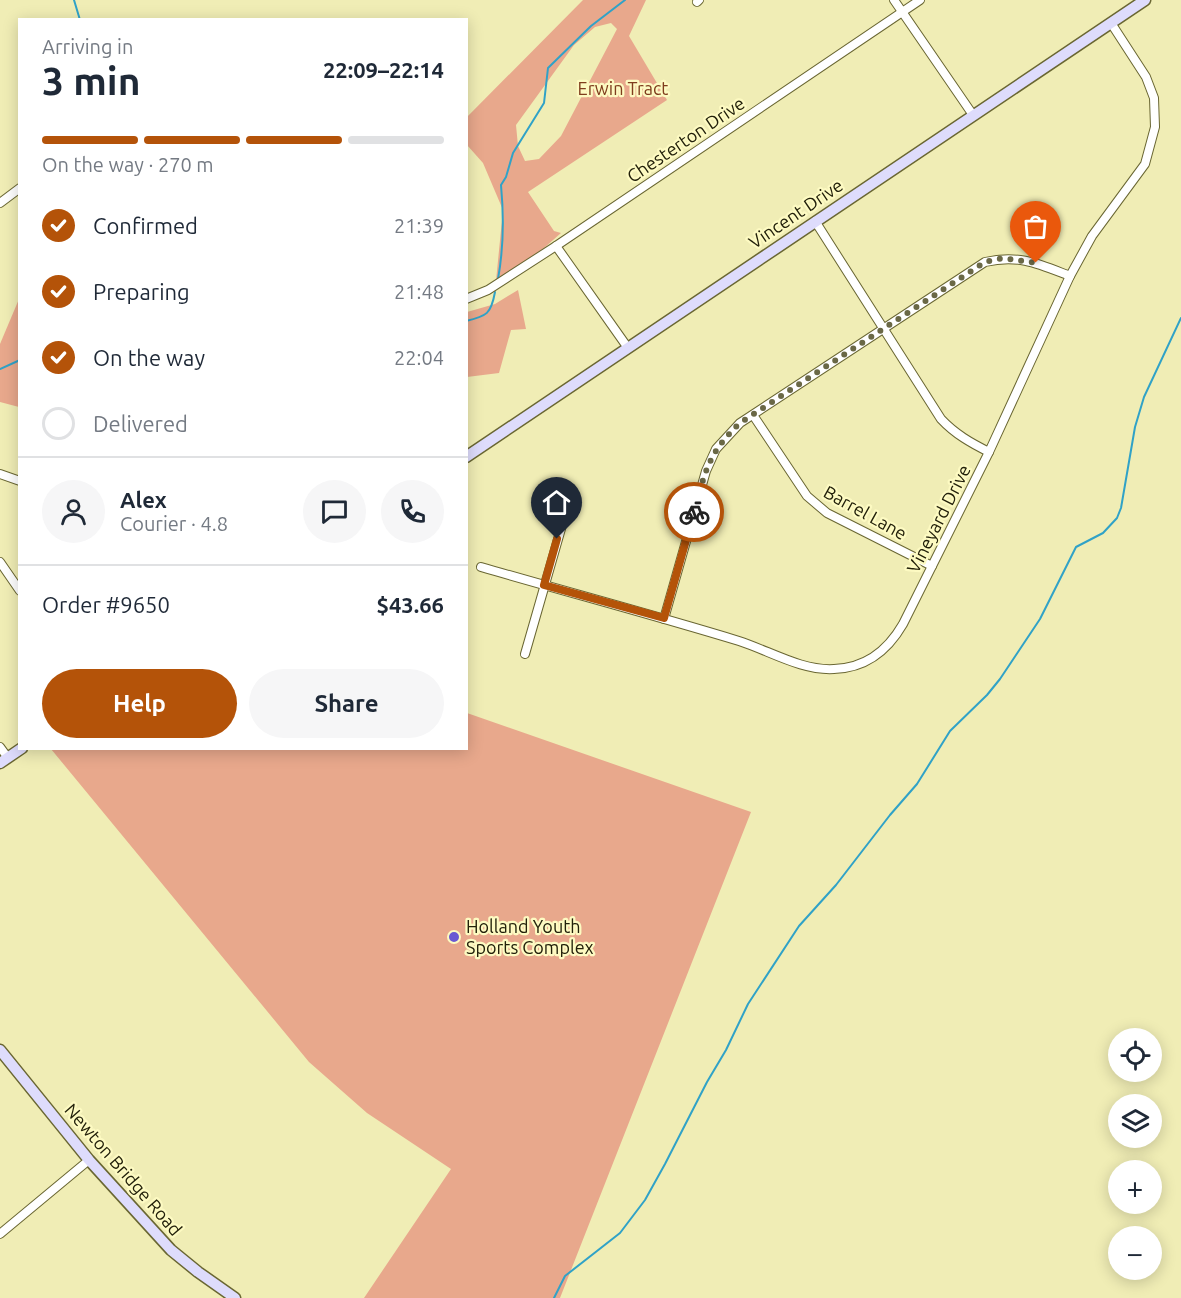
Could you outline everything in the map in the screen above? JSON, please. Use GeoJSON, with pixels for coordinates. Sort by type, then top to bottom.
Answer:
{"type":"FeatureCollection","features":[{"type":"Feature","properties":{"kind":"street"},"geometry":{"type":"LineString","coordinates":[[894,0],[973,115]]}},
{"type":"Feature","properties":{"kind":"street","name":"Chesterton Drive"},"geometry":{"type":"LineString","coordinates":[[468,298],[488,290],[556,246],[920,0]]}},
{"type":"Feature","properties":{"kind":"street","name":"Vincent Drive"},"geometry":{"type":"LineString","coordinates":[[468,456],[1145,0]]}},
{"type":"Feature","properties":{"kind":"street","name":"Vineyard Drive"},"geometry":{"type":"LineString","coordinates":[[482,567],[664,618],[756,647],[807,667],[847,668],[876,656],[892,642],[932,566],[989,452],[1070,276],[1092,236],[1145,164],[1155,127],[1154,98],[1150,85],[1111,23]]}},
{"type":"Feature","properties":{"kind":"street"},"geometry":{"type":"LineString","coordinates":[[0,203],[18,190]]}},
{"type":"Feature","properties":{"kind":"street"},"geometry":{"type":"LineString","coordinates":[[815,221],[941,419],[971,444],[989,452]]}},
{"type":"Feature","properties":{"kind":"street"},"geometry":{"type":"LineString","coordinates":[[556,246],[628,348]]}},
{"type":"Feature","properties":{"kind":"street"},"geometry":{"type":"LineString","coordinates":[[664,618],[706,471],[716,449],[740,423],[985,262],[1003,258],[1022,260],[1070,276]]}},
{"type":"Feature","properties":{"kind":"street","name":"Barrel Lane"},"geometry":{"type":"LineString","coordinates":[[753,415],[815,505],[932,566]]}},
{"type":"Feature","properties":{"kind":"street"},"geometry":{"type":"LineString","coordinates":[[0,474],[18,480]]}},
{"type":"Feature","properties":{"kind":"street"},"geometry":{"type":"LineString","coordinates":[[525,654],[571,494]]}},
{"type":"Feature","properties":{"kind":"street"},"geometry":{"type":"LineString","coordinates":[[0,562],[18,588]]}},
{"type":"Feature","properties":{"kind":"street"},"geometry":{"type":"LineString","coordinates":[[0,747],[4,760],[19,750]]}},
{"type":"Feature","properties":{"kind":"street","name":"Newton Bridge Road"},"geometry":{"type":"LineString","coordinates":[[0,1050],[89,1160],[171,1250],[236,1298]]}},
{"type":"Feature","properties":{"kind":"street"},"geometry":{"type":"LineString","coordinates":[[0,1233],[89,1160]]}},
{"type":"Feature","properties":{"kind":"green space","name":"Erwin Tract"},"geometry":{"type":"Polygon","coordinates":[[[583,0],[646,0],[629,36],[667,100],[528,192],[554,231],[561,233],[544,248],[496,281],[503,210],[483,163],[468,146],[468,116],[583,0]],[[611,23],[595,27],[574,45],[516,125],[518,146],[525,161],[539,159],[561,136],[617,29],[611,23]]]}},
{"type":"Feature","properties":{"kind":"green space"},"geometry":{"type":"Polygon","coordinates":[[[518,290],[526,329],[511,330],[499,373],[468,377],[468,312],[495,304],[518,290]]]}},
{"type":"Feature","properties":{"kind":"green space"},"geometry":{"type":"Polygon","coordinates":[[[18,301],[18,406],[0,402],[0,344],[18,301]]]}},
{"type":"Feature","properties":{"kind":"green space","name":"Holland Youth Sports Complex"},"geometry":{"type":"Polygon","coordinates":[[[468,713],[751,812],[560,1298],[364,1298],[451,1169],[367,1113],[309,1062],[52,750],[468,750],[468,713]]]}},
{"type":"Feature","properties":{"kind":"waterway"},"geometry":{"type":"LineString","coordinates":[[74,0],[79,18]]}},
{"type":"Feature","properties":{"kind":"waterway"},"geometry":{"type":"LineString","coordinates":[[498,279],[503,232],[501,185],[506,177],[513,153],[544,103],[548,68],[591,26],[625,0]]}},
{"type":"Feature","properties":{"kind":"waterway"},"geometry":{"type":"LineString","coordinates":[[468,320],[490,310],[495,292]]}},
{"type":"Feature","properties":{"kind":"waterway"},"geometry":{"type":"LineString","coordinates":[[554,1298],[565,1276],[620,1233],[645,1200],[726,1050],[748,1004],[799,926],[836,885],[917,784],[950,731],[1000,679],[1040,619],[1076,547],[1103,533],[1117,518],[1121,508],[1135,427],[1144,397],[1181,318]]}},
{"type":"Feature","properties":{"kind":"waterway"},"geometry":{"type":"LineString","coordinates":[[0,369],[18,361]]}},
{"type":"Feature","properties":{"kind":"way so far"},"geometry":{"type":"LineString","coordinates":[[694,512],[706,471],[716,449],[740,423],[985,262],[1003,258],[1036,263]]}},
{"type":"Feature","properties":{"kind":"place","name":"Holland Youth Sports Complex"},"geometry":{"type":"Point","coordinates":[454,937]}},
{"type":"Feature","properties":{"kind":"route"},"geometry":{"type":"LineString","coordinates":[[557,539],[544,585],[664,618],[694,512]]}}]}
